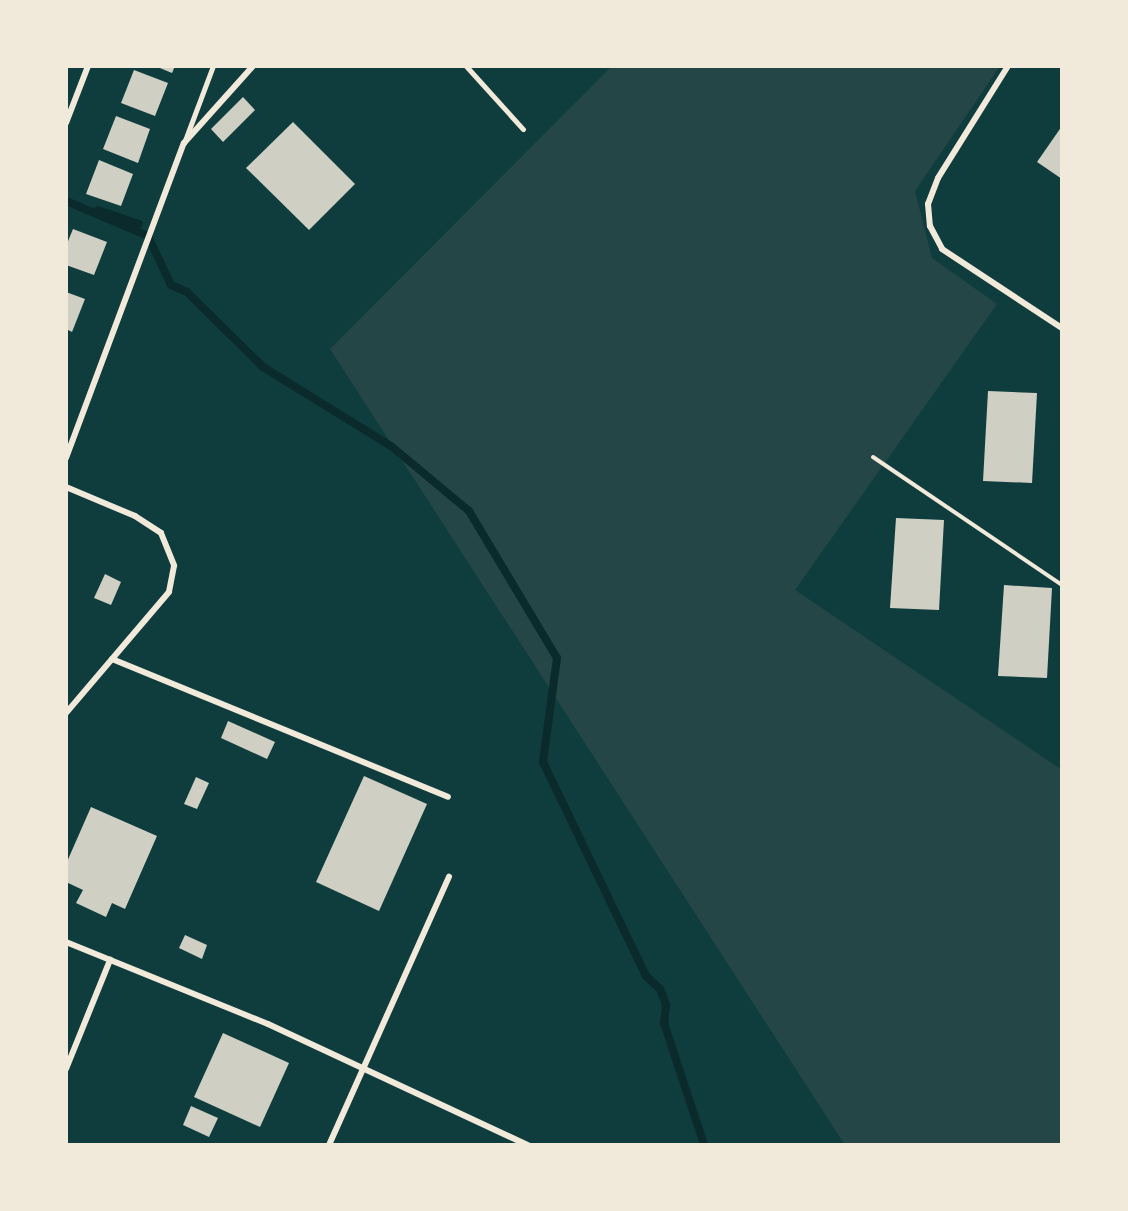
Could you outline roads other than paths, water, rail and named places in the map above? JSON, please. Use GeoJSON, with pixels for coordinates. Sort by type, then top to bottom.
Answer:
{"type":"FeatureCollection","features":[{"type":"Feature","properties":{"kind":"street"},"geometry":{"type":"LineString","coordinates":[[66,123],[88,66]]}},
{"type":"Feature","properties":{"kind":"street"},"geometry":{"type":"LineString","coordinates":[[66,458],[213,66]]}},
{"type":"Feature","properties":{"kind":"street"},"geometry":{"type":"LineString","coordinates":[[184,143],[253,66]]}},
{"type":"Feature","properties":{"kind":"street"},"geometry":{"type":"LineString","coordinates":[[466,66],[523,129]]}},
{"type":"Feature","properties":{"kind":"street"},"geometry":{"type":"LineString","coordinates":[[1008,66],[938,178],[928,204],[930,226],[942,249],[1062,328]]}},
{"type":"Feature","properties":{"kind":"street"},"geometry":{"type":"LineString","coordinates":[[66,487],[135,516],[161,533],[174,566],[169,592],[66,713]]}},
{"type":"Feature","properties":{"kind":"street"},"geometry":{"type":"LineString","coordinates":[[112,659],[448,797]]}},
{"type":"Feature","properties":{"kind":"street"},"geometry":{"type":"LineString","coordinates":[[329,1145],[449,877]]}},
{"type":"Feature","properties":{"kind":"street"},"geometry":{"type":"LineString","coordinates":[[66,942],[268,1024],[528,1145]]}},
{"type":"Feature","properties":{"kind":"street"},"geometry":{"type":"LineString","coordinates":[[66,1069],[110,960]]}},
{"type":"Feature","properties":{"kind":"waterway"},"geometry":{"type":"LineString","coordinates":[[66,201],[148,236],[171,285],[187,292],[263,367],[391,446],[469,511],[557,658],[543,762],[646,976],[660,989],[666,1005],[664,1023],[704,1145]]}},
{"type":"Feature","properties":{"kind":"waterway"},"geometry":{"type":"LineString","coordinates":[[98,210],[139,224]]}}]}
